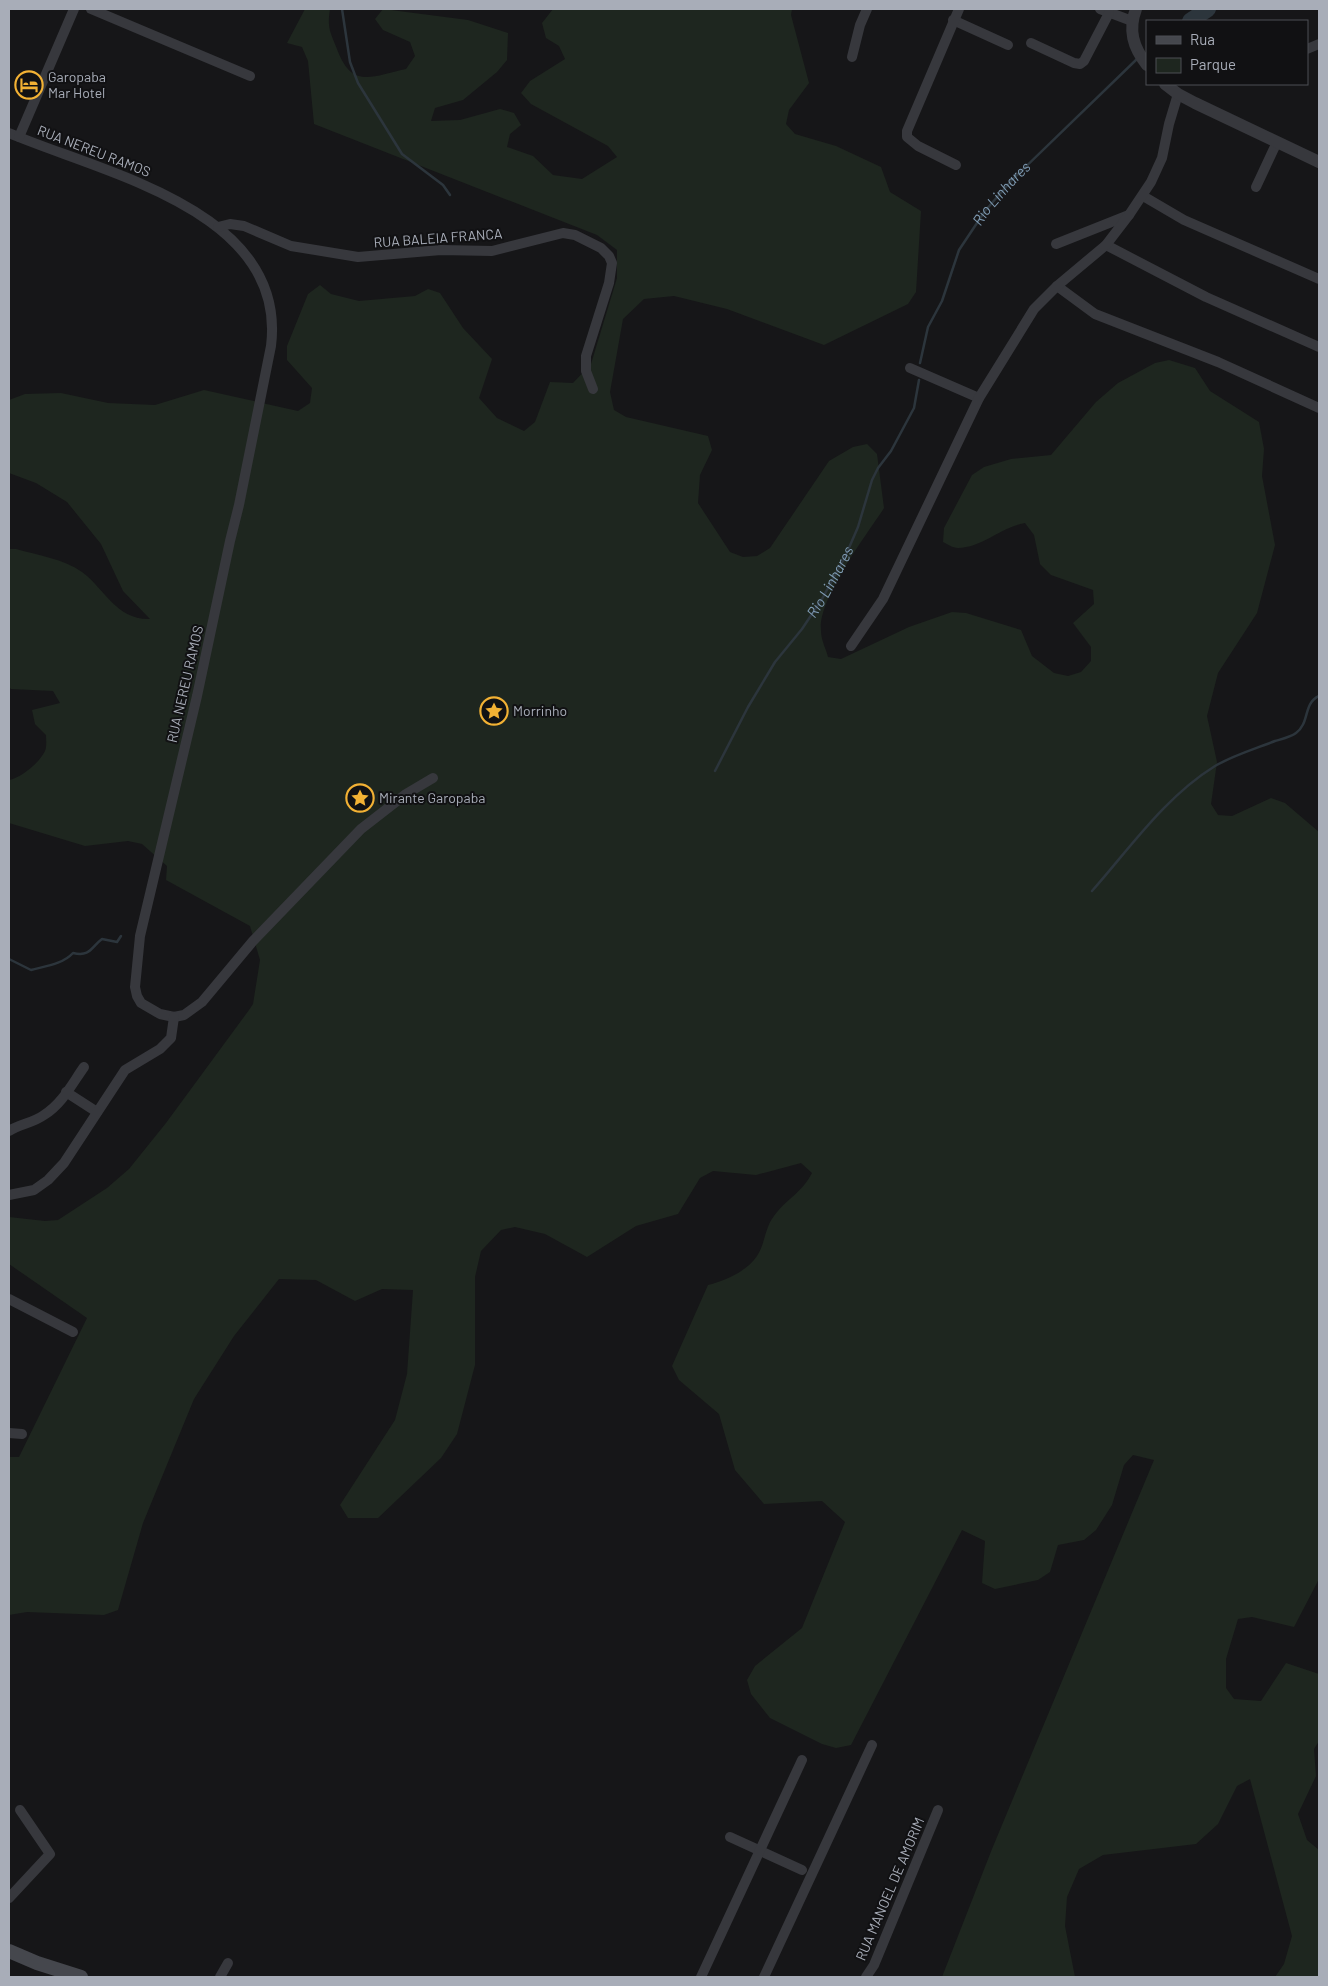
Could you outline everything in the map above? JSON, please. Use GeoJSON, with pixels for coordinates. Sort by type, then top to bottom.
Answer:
{"type":"FeatureCollection","features":[{"type":"Feature","properties":{"kind":"main road"},"geometry":{"type":"LineString","coordinates":[[9,1950],[37,1963],[81,1977]]}},
{"type":"Feature","properties":{"kind":"street"},"geometry":{"type":"LineString","coordinates":[[19,137],[74,9]]}},
{"type":"Feature","properties":{"kind":"street"},"geometry":{"type":"LineString","coordinates":[[91,9],[250,76]]}},
{"type":"Feature","properties":{"kind":"street"},"geometry":{"type":"LineString","coordinates":[[852,57],[860,24],[867,9]]}},
{"type":"Feature","properties":{"kind":"street"},"geometry":{"type":"LineString","coordinates":[[956,165],[918,146],[908,137],[907,130],[958,9]]}},
{"type":"Feature","properties":{"kind":"street"},"geometry":{"type":"LineString","coordinates":[[1031,43],[1080,64],[1084,61],[1105,11],[1134,15],[1132,38],[1146,62]]}},
{"type":"Feature","properties":{"kind":"street"},"geometry":{"type":"LineString","coordinates":[[953,20],[1008,45]]}},
{"type":"Feature","properties":{"kind":"street"},"geometry":{"type":"LineString","coordinates":[[1165,85],[1178,94],[1319,162]]}},
{"type":"Feature","properties":{"kind":"street"},"geometry":{"type":"LineString","coordinates":[[851,646],[884,599],[919,520],[952,458],[979,398],[1034,309],[1057,286],[1106,245],[1143,196],[1162,158],[1178,94]]}},
{"type":"Feature","properties":{"kind":"street","name":"RUA NEREU RAMOS"},"geometry":{"type":"LineString","coordinates":[[9,133],[136,181],[170,197],[218,227],[246,256],[260,275],[270,301],[272,336],[239,505],[197,696],[140,936],[135,987],[137,996],[141,1003],[148,1008],[160,1014],[174,1017]]}},
{"type":"Feature","properties":{"kind":"street"},"geometry":{"type":"LineString","coordinates":[[1256,188],[1277,142]]}},
{"type":"Feature","properties":{"kind":"street"},"geometry":{"type":"LineString","coordinates":[[1143,196],[1184,220],[1319,279]]}},
{"type":"Feature","properties":{"kind":"street"},"geometry":{"type":"LineString","coordinates":[[1056,244],[1130,215]]}},
{"type":"Feature","properties":{"kind":"street","name":"RUA BALEIA FRANCA"},"geometry":{"type":"LineString","coordinates":[[218,227],[230,224],[244,226],[291,246],[358,257],[441,250],[492,251],[563,233],[575,235],[601,248],[609,256],[612,263],[609,283],[586,356],[586,371],[593,389]]}},
{"type":"Feature","properties":{"kind":"street"},"geometry":{"type":"LineString","coordinates":[[1106,245],[1206,297],[1319,347]]}},
{"type":"Feature","properties":{"kind":"street"},"geometry":{"type":"LineString","coordinates":[[1057,286],[1095,314],[1218,362],[1319,408]]}},
{"type":"Feature","properties":{"kind":"street"},"geometry":{"type":"LineString","coordinates":[[910,368],[979,398]]}},
{"type":"Feature","properties":{"kind":"street"},"geometry":{"type":"LineString","coordinates":[[9,1195],[34,1190],[48,1180],[64,1163],[126,1070],[160,1049],[171,1038],[174,1017],[184,1015],[202,1002],[259,934],[361,829],[406,794],[433,778]]}},
{"type":"Feature","properties":{"kind":"street"},"geometry":{"type":"LineString","coordinates":[[9,1131],[44,1116],[56,1106],[84,1067]]}},
{"type":"Feature","properties":{"kind":"street"},"geometry":{"type":"LineString","coordinates":[[66,1092],[97,1112]]}},
{"type":"Feature","properties":{"kind":"street"},"geometry":{"type":"LineString","coordinates":[[9,1299],[73,1332]]}},
{"type":"Feature","properties":{"kind":"street"},"geometry":{"type":"LineString","coordinates":[[9,1433],[22,1434]]}},
{"type":"Feature","properties":{"kind":"street"},"geometry":{"type":"LineString","coordinates":[[764,1977],[872,1745]]}},
{"type":"Feature","properties":{"kind":"street"},"geometry":{"type":"LineString","coordinates":[[701,1977],[802,1760]]}},
{"type":"Feature","properties":{"kind":"street"},"geometry":{"type":"LineString","coordinates":[[9,1898],[50,1854],[20,1810]]}},
{"type":"Feature","properties":{"kind":"street","name":"RUA MANOEL DE AMORIM"},"geometry":{"type":"LineString","coordinates":[[866,1977],[881,1948],[938,1810]]}},
{"type":"Feature","properties":{"kind":"street"},"geometry":{"type":"LineString","coordinates":[[730,1838],[802,1870]]}},
{"type":"Feature","properties":{"kind":"street"},"geometry":{"type":"LineString","coordinates":[[220,1977],[228,1963]]}},
{"type":"Feature","properties":{"kind":"green space"},"geometry":{"type":"Polygon","coordinates":[[[305,9],[330,9],[330,29],[343,62],[356,75],[364,77],[373,77],[406,69],[415,56],[410,42],[383,30],[375,19],[383,9],[468,20],[508,33],[507,60],[497,72],[463,100],[435,108],[431,121],[460,120],[500,109],[514,113],[521,125],[510,134],[507,147],[533,156],[553,175],[582,179],[617,157],[608,146],[531,104],[521,93],[530,81],[565,59],[559,46],[546,38],[542,23],[553,9],[792,9],[791,15],[809,83],[789,110],[786,124],[795,134],[836,146],[881,167],[890,192],[921,211],[916,292],[908,304],[824,345],[727,309],[674,296],[644,299],[623,319],[610,392],[614,410],[626,417],[708,436],[712,450],[700,475],[698,503],[730,552],[743,557],[757,556],[770,548],[829,461],[853,447],[867,444],[877,454],[884,508],[855,551],[827,602],[822,617],[821,631],[828,657],[841,659],[909,627],[952,612],[966,613],[1021,630],[1032,656],[1054,673],[1068,676],[1081,672],[1091,661],[1091,647],[1073,623],[1094,604],[1093,590],[1051,575],[1040,564],[1034,535],[1025,523],[1008,528],[984,541],[967,547],[956,548],[943,542],[944,528],[972,475],[984,467],[1011,459],[1051,455],[1096,402],[1118,383],[1155,363],[1169,360],[1195,368],[1210,391],[1259,422],[1264,449],[1262,476],[1275,545],[1257,613],[1218,673],[1207,716],[1217,762],[1211,804],[1218,815],[1232,816],[1271,798],[1285,803],[1319,832],[1319,1579],[1294,1627],[1252,1617],[1238,1619],[1226,1659],[1226,1688],[1234,1699],[1261,1701],[1286,1663],[1319,1674],[1319,1741],[1314,1749],[1316,1776],[1298,1814],[1307,1840],[1319,1850],[1319,1977],[1275,1977],[1284,1964],[1292,1936],[1250,1779],[1237,1786],[1218,1824],[1196,1844],[1103,1855],[1079,1869],[1067,1897],[1065,1926],[1075,1977],[942,1977],[992,1849],[1154,1460],[1133,1455],[1124,1465],[1112,1505],[1096,1530],[1084,1540],[1058,1545],[1050,1572],[1038,1580],[995,1589],[982,1583],[985,1541],[962,1530],[851,1745],[836,1748],[822,1744],[770,1718],[751,1694],[747,1680],[755,1666],[802,1628],[845,1522],[822,1501],[764,1504],[735,1470],[719,1414],[679,1380],[672,1366],[708,1285],[735,1275],[753,1261],[760,1251],[771,1220],[808,1180],[812,1173],[801,1163],[756,1175],[713,1171],[700,1178],[678,1214],[636,1226],[587,1257],[545,1234],[515,1227],[501,1230],[481,1251],[475,1277],[475,1365],[457,1434],[441,1458],[378,1518],[348,1518],[340,1505],[395,1420],[407,1374],[413,1290],[382,1289],[355,1301],[316,1280],[279,1279],[234,1336],[194,1399],[143,1523],[118,1610],[104,1615],[27,1612],[9,1615],[9,1457],[19,1457],[87,1318],[9,1264],[9,1217],[45,1221],[58,1220],[107,1188],[129,1169],[166,1123],[253,1004],[260,960],[250,926],[166,880],[167,866],[142,844],[128,841],[85,846],[9,823],[9,780],[30,769],[46,749],[46,735],[35,724],[32,710],[60,703],[53,691],[11,689],[9,687],[9,549],[16,549],[67,564],[82,572],[120,609],[138,618],[150,619],[123,591],[101,544],[67,502],[36,483],[9,473],[9,400],[25,394],[61,393],[108,403],[155,405],[204,390],[298,411],[310,403],[312,388],[287,360],[287,346],[308,294],[320,285],[331,294],[359,301],[415,296],[428,289],[440,293],[463,328],[492,359],[479,398],[497,418],[524,431],[535,422],[550,382],[573,383],[591,364],[617,278],[617,250],[597,235],[314,124],[308,61],[302,47],[287,43],[305,9]]]}},
{"type":"Feature","properties":{"kind":"waterway"},"geometry":{"type":"LineString","coordinates":[[342,9],[350,62],[358,83],[402,154],[443,185],[450,195]]}},
{"type":"Feature","properties":{"kind":"waterway","name":"Rio Linhares"},"geometry":{"type":"LineString","coordinates":[[1192,20],[1208,9]]}},
{"type":"Feature","properties":{"kind":"waterway","name":"Rio Linhares"},"geometry":{"type":"LineString","coordinates":[[920,363],[928,327],[942,301],[959,250],[985,211],[1012,180],[1137,59]]}},
{"type":"Feature","properties":{"kind":"waterway","name":"Rio Linhares"},"geometry":{"type":"LineString","coordinates":[[715,771],[748,707],[775,662],[802,629],[822,599],[845,557],[858,527],[872,480],[878,468],[891,451],[914,408],[919,380]]}},
{"type":"Feature","properties":{"kind":"waterway"},"geometry":{"type":"LineString","coordinates":[[1092,891],[1149,824],[1180,793],[1222,762],[1296,733],[1303,724],[1311,703],[1319,696]]}},
{"type":"Feature","properties":{"kind":"waterway"},"geometry":{"type":"LineString","coordinates":[[9,959],[31,970],[59,962],[73,953],[84,954],[102,939],[117,942],[121,936]]}},
{"type":"Feature","properties":{"kind":"place","name":"Garopaba Mar Hotel"},"geometry":{"type":"Point","coordinates":[29,85]}},
{"type":"Feature","properties":{"kind":"place","name":"Morrinho"},"geometry":{"type":"Point","coordinates":[494,711]}},
{"type":"Feature","properties":{"kind":"place","name":"Mirante Garopaba"},"geometry":{"type":"Point","coordinates":[360,798]}}]}
